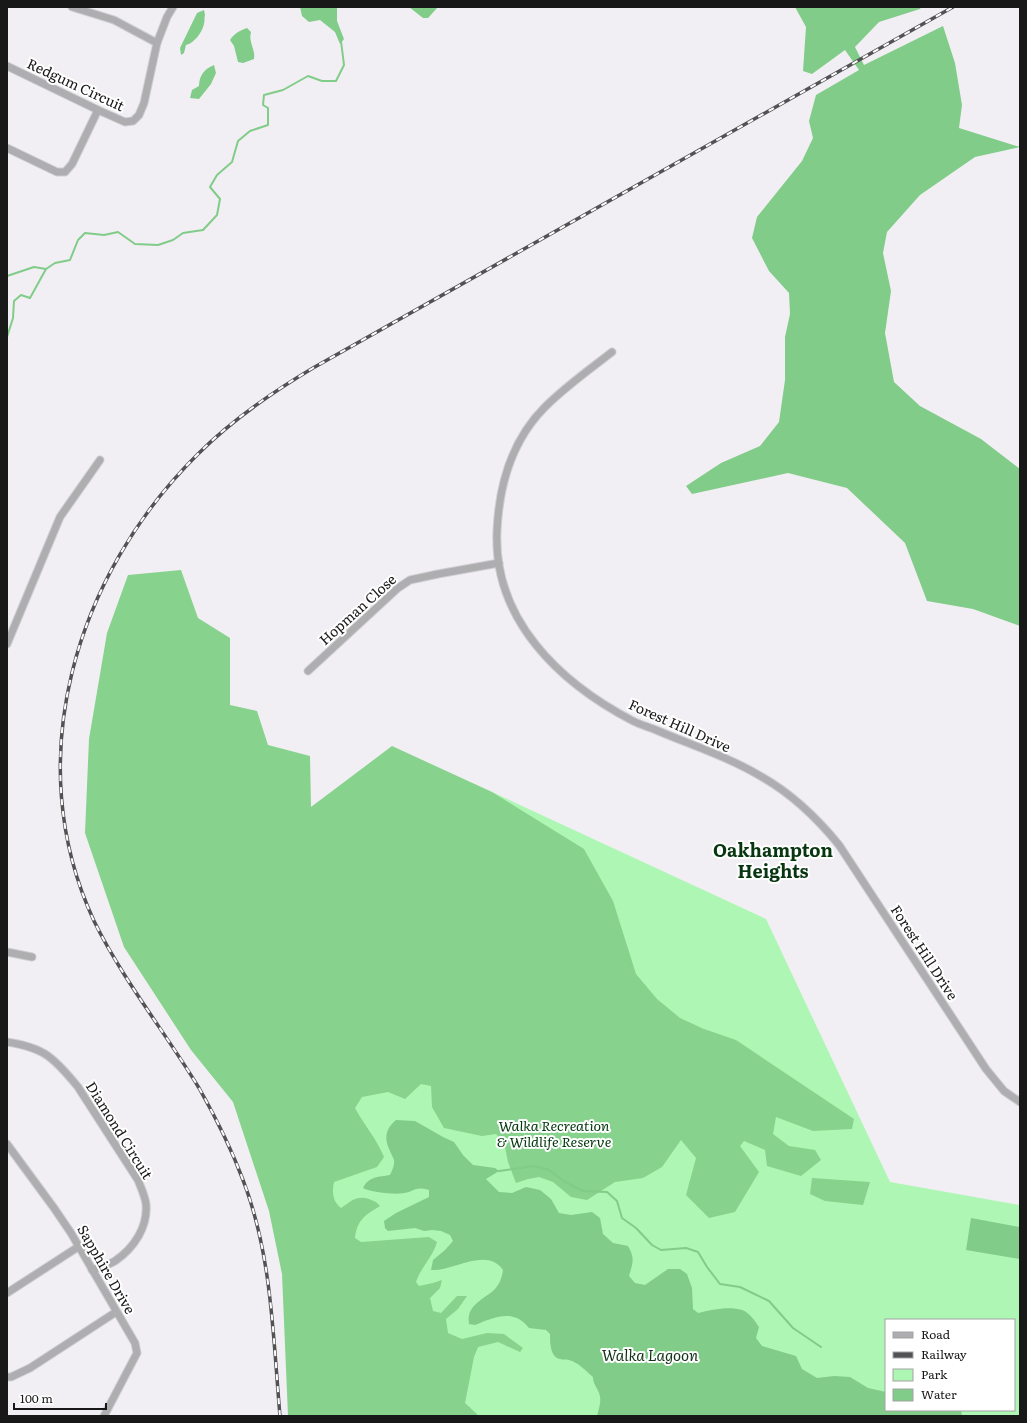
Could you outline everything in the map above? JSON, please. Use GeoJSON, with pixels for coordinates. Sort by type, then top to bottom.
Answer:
{"type":"FeatureCollection","features":[{"type":"Feature","properties":{"kind":"street"},"geometry":{"type":"LineString","coordinates":[[72,7],[114,20],[158,43]]}},
{"type":"Feature","properties":{"kind":"street","name":"Redgum Circuit"},"geometry":{"type":"LineString","coordinates":[[7,66],[125,122],[133,121],[144,104],[158,43],[167,17],[173,7]]}},
{"type":"Feature","properties":{"kind":"street"},"geometry":{"type":"LineString","coordinates":[[7,148],[57,172],[65,172],[72,164],[98,110]]}},
{"type":"Feature","properties":{"kind":"street","name":"Forest Hill Drive"},"geometry":{"type":"LineString","coordinates":[[612,352],[568,386],[544,408],[516,448],[505,476],[500,495],[496,537],[499,563],[508,598],[521,625],[536,646],[561,673],[596,700],[635,721],[726,759],[762,777],[795,800],[816,819],[839,845],[986,1069],[1004,1091],[1020,1102]]}},
{"type":"Feature","properties":{"kind":"street"},"geometry":{"type":"LineString","coordinates":[[7,644],[60,517],[100,460]]}},
{"type":"Feature","properties":{"kind":"street","name":"Hopman Close"},"geometry":{"type":"LineString","coordinates":[[308,671],[398,588],[410,580],[499,563]]}},
{"type":"Feature","properties":{"kind":"street"},"geometry":{"type":"LineString","coordinates":[[7,952],[32,957]]}},
{"type":"Feature","properties":{"kind":"street","name":"Diamond Circuit"},"geometry":{"type":"LineString","coordinates":[[7,1042],[22,1044],[47,1055],[68,1075],[100,1120],[138,1180],[143,1193],[146,1204],[145,1220],[140,1234],[131,1248],[114,1261],[92,1270]]}},
{"type":"Feature","properties":{"kind":"street","name":"Sapphire Drive"},"geometry":{"type":"LineString","coordinates":[[7,1144],[54,1208],[135,1343],[137,1353],[104,1416]]}},
{"type":"Feature","properties":{"kind":"street"},"geometry":{"type":"LineString","coordinates":[[7,1293],[78,1247]]}},
{"type":"Feature","properties":{"kind":"street"},"geometry":{"type":"LineString","coordinates":[[7,1377],[11,1377],[30,1368],[116,1312]]}},
{"type":"Feature","properties":{"kind":"green space"},"geometry":{"type":"Polygon","coordinates":[[[181,570],[198,618],[230,638],[230,705],[257,711],[268,745],[310,756],[311,807],[392,746],[492,792],[584,849],[613,901],[636,974],[657,999],[680,1018],[704,1029],[736,1040],[854,1119],[852,1129],[813,1131],[776,1117],[773,1134],[789,1146],[815,1150],[821,1160],[801,1176],[767,1166],[765,1150],[744,1141],[740,1146],[759,1172],[735,1212],[709,1218],[686,1195],[696,1158],[681,1140],[662,1167],[643,1178],[615,1182],[587,1200],[571,1197],[553,1182],[539,1177],[516,1183],[508,1162],[504,1142],[496,1134],[482,1136],[444,1128],[432,1107],[431,1086],[421,1084],[405,1099],[388,1092],[362,1097],[355,1108],[378,1144],[384,1157],[377,1167],[334,1182],[333,1196],[341,1208],[358,1198],[372,1200],[380,1206],[370,1212],[360,1222],[355,1238],[361,1242],[429,1237],[437,1242],[416,1282],[419,1286],[442,1280],[440,1288],[430,1298],[433,1311],[441,1313],[457,1296],[467,1296],[458,1309],[446,1319],[448,1333],[462,1339],[487,1333],[504,1334],[523,1348],[520,1352],[498,1342],[478,1347],[474,1357],[465,1403],[479,1416],[288,1416],[282,1274],[269,1211],[233,1102],[191,1050],[124,947],[85,833],[89,739],[107,633],[128,575],[181,570]]]}},
{"type":"Feature","properties":{"kind":"green space","name":"Walka Recreation & Wildlife Reserve"},"geometry":{"type":"Polygon","coordinates":[[[408,755],[492,792],[766,919],[890,1182],[1020,1205],[1020,1416],[301,1416],[291,1241],[408,755]]]}},
{"type":"Feature","properties":{"kind":"green space"},"geometry":{"type":"Polygon","coordinates":[[[812,1178],[870,1182],[863,1205],[825,1201],[810,1194],[812,1178]]]}},
{"type":"Feature","properties":{"kind":"water"},"geometry":{"type":"Polygon","coordinates":[[[300,7],[337,7],[337,21],[344,39],[340,44],[335,32],[320,20],[309,22],[302,16],[300,7]]]}},
{"type":"Feature","properties":{"kind":"water"},"geometry":{"type":"Polygon","coordinates":[[[409,7],[438,7],[428,18],[423,18],[409,7]]]}},
{"type":"Feature","properties":{"kind":"water"},"geometry":{"type":"Polygon","coordinates":[[[795,7],[921,7],[920,9],[879,22],[855,47],[864,65],[943,26],[955,63],[962,105],[959,128],[1020,147],[975,157],[920,195],[887,232],[883,253],[891,291],[885,333],[894,382],[920,406],[981,439],[1020,469],[1020,626],[973,609],[927,601],[905,543],[847,488],[788,473],[692,494],[686,486],[721,463],[760,446],[779,422],[785,380],[785,337],[790,314],[789,293],[769,271],[752,238],[757,217],[802,161],[813,138],[809,121],[816,95],[859,70],[845,50],[812,74],[803,71],[806,27],[795,7]]]}},
{"type":"Feature","properties":{"kind":"water"},"geometry":{"type":"Polygon","coordinates":[[[204,10],[204,23],[201,31],[195,40],[186,45],[184,53],[181,55],[180,48],[197,13],[204,10]]]}},
{"type":"Feature","properties":{"kind":"water"},"geometry":{"type":"Polygon","coordinates":[[[247,28],[251,32],[250,39],[254,52],[254,59],[243,63],[238,62],[234,46],[230,40],[237,32],[247,28]]]}},
{"type":"Feature","properties":{"kind":"water"},"geometry":{"type":"Polygon","coordinates":[[[214,65],[216,73],[211,84],[199,99],[190,98],[192,90],[199,86],[203,73],[214,65]]]}},
{"type":"Feature","properties":{"kind":"water","name":"Walka Lagoon"},"geometry":{"type":"Polygon","coordinates":[[[396,1120],[415,1121],[454,1142],[463,1155],[473,1165],[495,1168],[499,1171],[486,1179],[499,1192],[512,1193],[526,1187],[540,1190],[551,1199],[559,1213],[571,1215],[592,1212],[600,1218],[603,1234],[613,1243],[628,1246],[632,1254],[633,1261],[629,1276],[635,1283],[645,1285],[668,1269],[680,1269],[687,1274],[692,1288],[693,1309],[698,1313],[726,1308],[745,1311],[752,1317],[759,1327],[756,1338],[762,1346],[796,1356],[802,1369],[817,1378],[834,1376],[850,1377],[868,1388],[885,1392],[885,1411],[961,1411],[962,1416],[597,1416],[600,1399],[593,1377],[573,1361],[560,1359],[554,1355],[551,1349],[550,1334],[546,1330],[529,1328],[517,1318],[510,1316],[496,1317],[475,1325],[469,1324],[470,1312],[480,1300],[494,1290],[498,1285],[503,1270],[496,1263],[488,1260],[479,1260],[439,1270],[431,1270],[433,1260],[453,1241],[450,1235],[441,1231],[424,1231],[415,1228],[388,1231],[385,1228],[384,1221],[396,1213],[429,1197],[429,1190],[424,1189],[395,1194],[377,1192],[363,1188],[371,1179],[390,1175],[391,1173],[394,1166],[394,1160],[386,1138],[392,1123],[396,1120]]]}},
{"type":"Feature","properties":{"kind":"water"},"geometry":{"type":"Polygon","coordinates":[[[971,1218],[1020,1227],[1020,1259],[966,1250],[971,1218]]]}},
{"type":"Feature","properties":{"kind":"waterway"},"geometry":{"type":"LineString","coordinates":[[7,337],[13,318],[14,301],[21,295],[30,298],[46,269],[55,263],[70,260],[78,240],[85,233],[104,235],[118,232],[135,244],[158,245],[173,240],[183,233],[203,230],[217,215],[220,199],[210,187],[217,175],[232,162],[238,141],[250,131],[268,125],[268,108],[263,105],[264,95],[283,90],[308,76],[322,81],[336,81],[344,65],[341,41]]}},
{"type":"Feature","properties":{"kind":"waterway"},"geometry":{"type":"LineString","coordinates":[[7,276],[34,267],[46,269]]}},
{"type":"Feature","properties":{"kind":"waterway"},"geometry":{"type":"LineString","coordinates":[[499,1171],[534,1166],[549,1170],[565,1182],[583,1191],[607,1192],[617,1201],[622,1218],[636,1228],[652,1245],[661,1250],[686,1248],[698,1252],[720,1284],[740,1287],[769,1301],[793,1328],[821,1347]]}},
{"type":"Feature","properties":{"kind":"railway"},"geometry":{"type":"LineString","coordinates":[[280,1416],[273,1326],[266,1267],[253,1208],[243,1180],[223,1133],[199,1088],[105,943],[94,921],[72,860],[61,797],[62,734],[72,672],[92,612],[120,555],[155,502],[198,454],[238,418],[267,397],[313,368],[953,7]]}},
{"type":"Feature","properties":{"kind":"district","name":"Oakhampton Heights"},"geometry":{"type":"Point","coordinates":[773,859]}}]}
